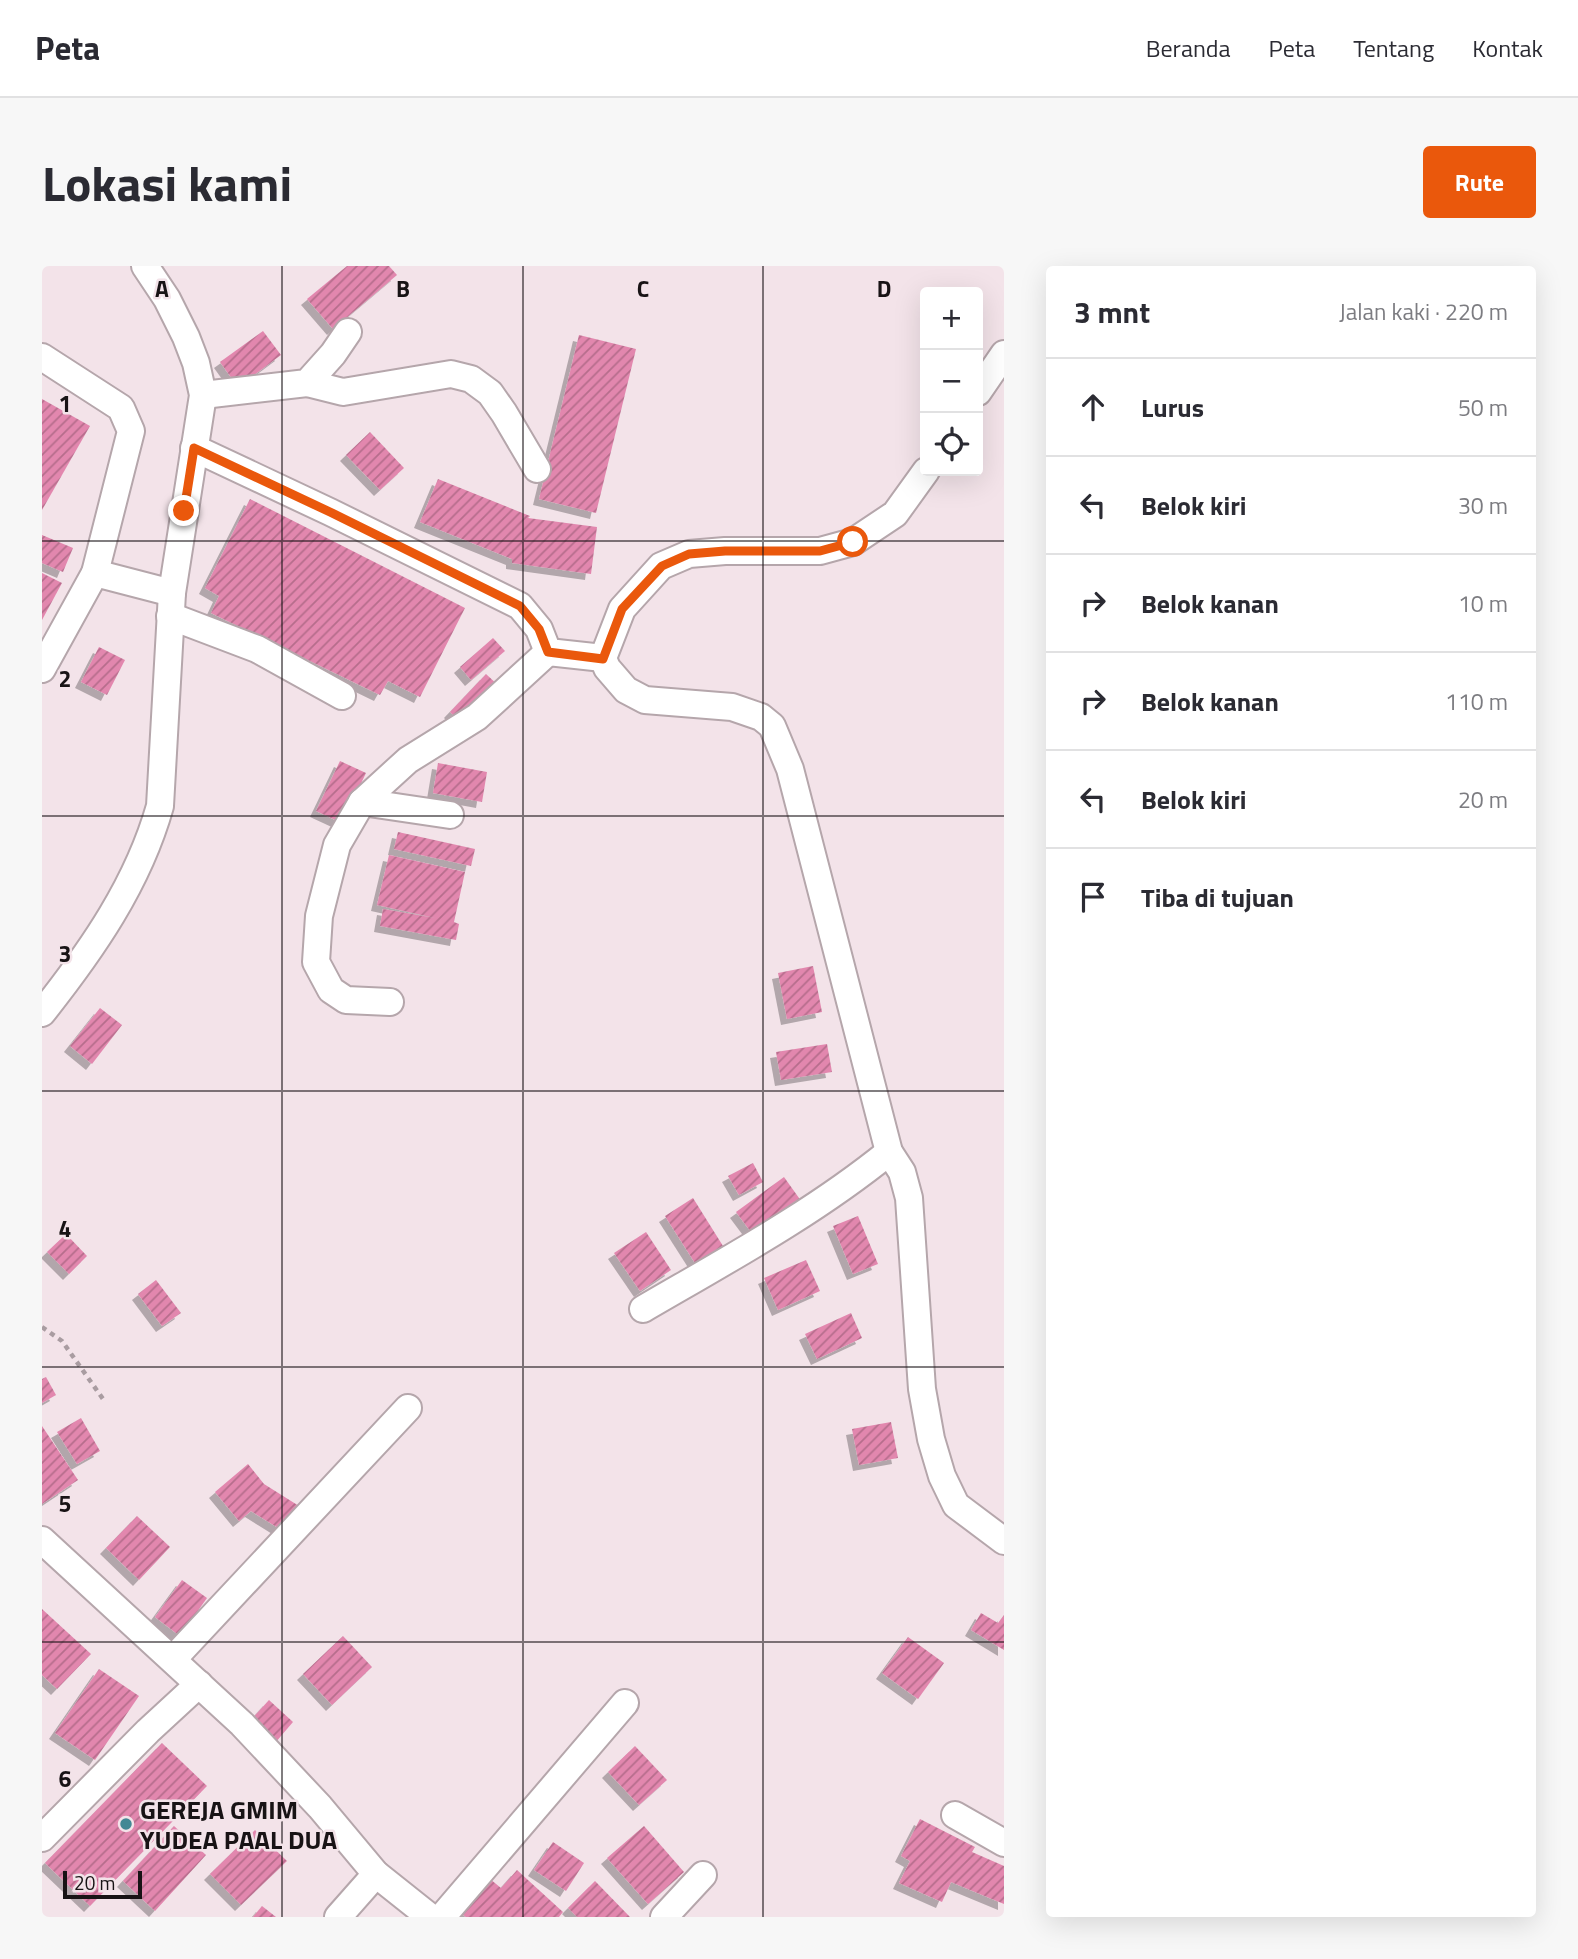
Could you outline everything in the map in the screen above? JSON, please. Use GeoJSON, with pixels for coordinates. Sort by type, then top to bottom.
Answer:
{"type":"FeatureCollection","features":[{"type":"Feature","properties":{"kind":"street"},"geometry":{"type":"LineString","coordinates":[[42,1013],[85,959],[136,872],[150,840],[160,806],[171,605],[203,396],[196,363],[186,337],[167,299],[145,266]]}},
{"type":"Feature","properties":{"kind":"street"},"geometry":{"type":"LineString","coordinates":[[307,383],[333,355],[348,332]]}},
{"type":"Feature","properties":{"kind":"street"},"geometry":{"type":"LineString","coordinates":[[983,386],[1004,354]]}},
{"type":"Feature","properties":{"kind":"street"},"geometry":{"type":"LineString","coordinates":[[42,357],[121,408],[131,431],[95,573],[42,669]]}},
{"type":"Feature","properties":{"kind":"street"},"geometry":{"type":"LineString","coordinates":[[203,396],[307,383],[342,392],[451,374],[471,379],[490,393],[537,469]]}},
{"type":"Feature","properties":{"kind":"street"},"geometry":{"type":"LineString","coordinates":[[194,448],[520,606],[539,629],[548,652]]}},
{"type":"Feature","properties":{"kind":"street"},"geometry":{"type":"LineString","coordinates":[[922,476],[895,514],[853,542],[820,551],[725,551],[689,554],[662,566],[622,609],[603,659],[607,668],[626,690],[645,700],[732,707],[761,717],[772,726],[790,769],[889,1152],[902,1172],[909,1198],[922,1389],[942,1476],[956,1505],[1004,1541]]}},
{"type":"Feature","properties":{"kind":"street"},"geometry":{"type":"LineString","coordinates":[[95,573],[171,605],[342,696]]}},
{"type":"Feature","properties":{"kind":"street"},"geometry":{"type":"LineString","coordinates":[[390,1002],[346,1000],[331,990],[316,962],[319,916],[337,845],[362,802],[408,760],[477,717],[548,652],[603,659]]}},
{"type":"Feature","properties":{"kind":"street"},"geometry":{"type":"LineString","coordinates":[[362,802],[450,815]]}},
{"type":"Feature","properties":{"kind":"street"},"geometry":{"type":"LineString","coordinates":[[643,1309],[749,1248],[854,1181],[889,1152]]}},
{"type":"Feature","properties":{"kind":"street"},"geometry":{"type":"LineString","coordinates":[[173,1659],[408,1408]]}},
{"type":"Feature","properties":{"kind":"street"},"geometry":{"type":"LineString","coordinates":[[42,1539],[242,1724],[320,1807],[376,1874],[430,1917]]}},
{"type":"Feature","properties":{"kind":"street"},"geometry":{"type":"LineString","coordinates":[[42,1838],[148,1731],[199,1684]]}},
{"type":"Feature","properties":{"kind":"street"},"geometry":{"type":"LineString","coordinates":[[442,1917],[625,1703]]}},
{"type":"Feature","properties":{"kind":"street"},"geometry":{"type":"LineString","coordinates":[[955,1815],[1004,1843]]}},
{"type":"Feature","properties":{"kind":"street"},"geometry":{"type":"LineString","coordinates":[[338,1917],[376,1874]]}},
{"type":"Feature","properties":{"kind":"street"},"geometry":{"type":"LineString","coordinates":[[664,1917],[703,1875]]}},
{"type":"Feature","properties":{"kind":"path"},"geometry":{"type":"LineString","coordinates":[[42,1327],[62,1342],[103,1399]]}},
{"type":"Feature","properties":{"kind":"building"},"geometry":{"type":"Polygon","coordinates":[[[347,266],[389,266],[397,275],[333,329],[307,299],[347,266]]]}},
{"type":"Feature","properties":{"kind":"building"},"geometry":{"type":"Polygon","coordinates":[[[263,331],[281,355],[238,387],[220,362],[263,331]]]}},
{"type":"Feature","properties":{"kind":"building"},"geometry":{"type":"Polygon","coordinates":[[[579,335],[636,349],[596,513],[539,499],[579,335]]]}},
{"type":"Feature","properties":{"kind":"building"},"geometry":{"type":"Polygon","coordinates":[[[42,399],[90,426],[42,510],[42,399]]]}},
{"type":"Feature","properties":{"kind":"building"},"geometry":{"type":"Polygon","coordinates":[[[370,432],[404,468],[380,490],[346,455],[370,432]]]}},
{"type":"Feature","properties":{"kind":"building"},"geometry":{"type":"Polygon","coordinates":[[[438,479],[530,516],[528,518],[597,527],[591,574],[512,563],[512,559],[420,522],[438,479]]]}},
{"type":"Feature","properties":{"kind":"building"},"geometry":{"type":"Polygon","coordinates":[[[250,499],[465,608],[420,697],[388,681],[380,695],[211,613],[219,596],[205,588],[250,499]]]}},
{"type":"Feature","properties":{"kind":"building"},"geometry":{"type":"Polygon","coordinates":[[[42,535],[73,548],[63,572],[42,563],[42,535]]]}},
{"type":"Feature","properties":{"kind":"building"},"geometry":{"type":"Polygon","coordinates":[[[42,573],[62,583],[42,620],[42,573]]]}},
{"type":"Feature","properties":{"kind":"building"},"geometry":{"type":"Polygon","coordinates":[[[493,638],[505,651],[471,680],[460,667],[493,638]]]}},
{"type":"Feature","properties":{"kind":"building"},"geometry":{"type":"Polygon","coordinates":[[[99,647],[125,660],[107,695],[81,682],[99,647]]]}},
{"type":"Feature","properties":{"kind":"building"},"geometry":{"type":"Polygon","coordinates":[[[486,674],[500,687],[463,725],[450,712],[486,674]]]}},
{"type":"Feature","properties":{"kind":"building"},"geometry":{"type":"Polygon","coordinates":[[[340,761],[366,773],[342,823],[316,811],[340,761]]]}},
{"type":"Feature","properties":{"kind":"building"},"geometry":{"type":"Polygon","coordinates":[[[438,763],[487,772],[482,802],[433,793],[438,763]]]}},
{"type":"Feature","properties":{"kind":"building"},"geometry":{"type":"Polygon","coordinates":[[[398,832],[475,849],[471,866],[394,849],[398,832]]]}},
{"type":"Feature","properties":{"kind":"building"},"geometry":{"type":"Polygon","coordinates":[[[389,855],[465,872],[454,922],[459,924],[456,940],[380,926],[383,909],[435,918],[377,905],[389,855]]]}},
{"type":"Feature","properties":{"kind":"building"},"geometry":{"type":"Polygon","coordinates":[[[813,966],[822,1012],[787,1019],[778,973],[813,966]]]}},
{"type":"Feature","properties":{"kind":"building"},"geometry":{"type":"Polygon","coordinates":[[[100,1008],[122,1025],[92,1064],[70,1046],[100,1008]]]}},
{"type":"Feature","properties":{"kind":"building"},"geometry":{"type":"Polygon","coordinates":[[[827,1044],[832,1072],[781,1080],[776,1052],[827,1044]]]}},
{"type":"Feature","properties":{"kind":"building"},"geometry":{"type":"Polygon","coordinates":[[[753,1163],[763,1182],[739,1195],[728,1176],[753,1163]]]}},
{"type":"Feature","properties":{"kind":"building"},"geometry":{"type":"Polygon","coordinates":[[[784,1177],[804,1205],[757,1240],[736,1212],[784,1177]]]}},
{"type":"Feature","properties":{"kind":"building"},"geometry":{"type":"Polygon","coordinates":[[[693,1198],[723,1246],[695,1263],[665,1216],[693,1198]]]}},
{"type":"Feature","properties":{"kind":"building"},"geometry":{"type":"Polygon","coordinates":[[[858,1216],[878,1264],[853,1274],[833,1226],[858,1216]]]}},
{"type":"Feature","properties":{"kind":"building"},"geometry":{"type":"Polygon","coordinates":[[[646,1232],[671,1270],[640,1291],[614,1253],[646,1232]]]}},
{"type":"Feature","properties":{"kind":"building"},"geometry":{"type":"Polygon","coordinates":[[[66,1234],[87,1256],[69,1274],[47,1252],[66,1234]]]}},
{"type":"Feature","properties":{"kind":"building"},"geometry":{"type":"Polygon","coordinates":[[[806,1260],[820,1291],[778,1310],[764,1278],[806,1260]]]}},
{"type":"Feature","properties":{"kind":"building"},"geometry":{"type":"Polygon","coordinates":[[[156,1280],[181,1313],[162,1326],[138,1294],[156,1280]]]}},
{"type":"Feature","properties":{"kind":"building"},"geometry":{"type":"Polygon","coordinates":[[[851,1313],[862,1338],[817,1359],[805,1334],[851,1313]]]}},
{"type":"Feature","properties":{"kind":"building"},"geometry":{"type":"Polygon","coordinates":[[[46,1377],[56,1395],[42,1403],[42,1379],[46,1377]]]}},
{"type":"Feature","properties":{"kind":"building"},"geometry":{"type":"Polygon","coordinates":[[[81,1418],[100,1451],[77,1464],[57,1432],[81,1418]]]}},
{"type":"Feature","properties":{"kind":"building"},"geometry":{"type":"Polygon","coordinates":[[[891,1422],[898,1458],[859,1465],[852,1429],[891,1422]]]}},
{"type":"Feature","properties":{"kind":"building"},"geometry":{"type":"Polygon","coordinates":[[[42,1426],[78,1480],[42,1504],[42,1426]]]}},
{"type":"Feature","properties":{"kind":"building"},"geometry":{"type":"Polygon","coordinates":[[[248,1464],[264,1484],[299,1506],[283,1531],[251,1511],[239,1521],[215,1492],[248,1464]]]}},
{"type":"Feature","properties":{"kind":"building"},"geometry":{"type":"Polygon","coordinates":[[[137,1516],[170,1547],[139,1580],[106,1548],[137,1516]]]}},
{"type":"Feature","properties":{"kind":"building"},"geometry":{"type":"Polygon","coordinates":[[[182,1580],[207,1598],[180,1636],[155,1617],[182,1580]]]}},
{"type":"Feature","properties":{"kind":"building"},"geometry":{"type":"Polygon","coordinates":[[[42,1609],[91,1654],[57,1689],[42,1675],[42,1609]]]}},
{"type":"Feature","properties":{"kind":"building"},"geometry":{"type":"Polygon","coordinates":[[[981,1613],[998,1623],[1004,1615],[1004,1650],[971,1630],[981,1613]]]}},
{"type":"Feature","properties":{"kind":"building"},"geometry":{"type":"Polygon","coordinates":[[[343,1636],[372,1667],[332,1705],[303,1674],[343,1636]]]}},
{"type":"Feature","properties":{"kind":"building"},"geometry":{"type":"Polygon","coordinates":[[[908,1637],[944,1663],[918,1699],[882,1673],[908,1637]]]}},
{"type":"Feature","properties":{"kind":"building"},"geometry":{"type":"Polygon","coordinates":[[[99,1669],[139,1696],[95,1760],[55,1733],[99,1669]]]}},
{"type":"Feature","properties":{"kind":"building"},"geometry":{"type":"Polygon","coordinates":[[[269,1700],[293,1722],[275,1743],[250,1721],[269,1700]]]}},
{"type":"Feature","properties":{"kind":"building","name":"GEREJA GMIM YUDEA PAAL DUA"},"geometry":{"type":"Polygon","coordinates":[[[162,1743],[207,1786],[90,1906],[45,1863],[162,1743]]]}},
{"type":"Feature","properties":{"kind":"building"},"geometry":{"type":"Polygon","coordinates":[[[635,1746],[667,1780],[639,1805],[608,1772],[635,1746]]]}},
{"type":"Feature","properties":{"kind":"building"},"geometry":{"type":"Polygon","coordinates":[[[920,1819],[975,1847],[972,1852],[1004,1866],[1004,1904],[951,1882],[942,1902],[899,1883],[910,1861],[901,1856],[920,1819]]]}},
{"type":"Feature","properties":{"kind":"building","name":"GEREJA GMIM YUDEA PAAL DUA"},"geometry":{"type":"Polygon","coordinates":[[[174,1826],[206,1855],[155,1911],[123,1881],[174,1826]]]}},
{"type":"Feature","properties":{"kind":"building"},"geometry":{"type":"Polygon","coordinates":[[[644,1826],[684,1872],[648,1904],[607,1858],[644,1826]]]}},
{"type":"Feature","properties":{"kind":"building"},"geometry":{"type":"Polygon","coordinates":[[[255,1830],[287,1861],[241,1905],[210,1874],[255,1830]]]}},
{"type":"Feature","properties":{"kind":"building"},"geometry":{"type":"Polygon","coordinates":[[[553,1842],[584,1863],[566,1891],[534,1870],[553,1842]]]}},
{"type":"Feature","properties":{"kind":"building"},"geometry":{"type":"Polygon","coordinates":[[[517,1870],[563,1912],[559,1917],[466,1917],[462,1914],[490,1879],[501,1888],[517,1870]]]}},
{"type":"Feature","properties":{"kind":"building"},"geometry":{"type":"Polygon","coordinates":[[[595,1881],[630,1917],[577,1917],[568,1908],[595,1881]]]}},
{"type":"Feature","properties":{"kind":"building"},"geometry":{"type":"Polygon","coordinates":[[[262,1906],[276,1917],[253,1917],[262,1906]]]}},
{"type":"Feature","properties":{"kind":"place","name":"GEREJA GMIM YUDEA PAAL DUA"},"geometry":{"type":"Point","coordinates":[126,1824]}},
{"type":"Feature","properties":{"kind":"route"},"geometry":{"type":"LineString","coordinates":[[184,511],[194,448],[520,606],[539,629],[548,652],[603,659],[622,609],[662,566],[689,554],[725,551],[820,551],[853,542]]}}]}
